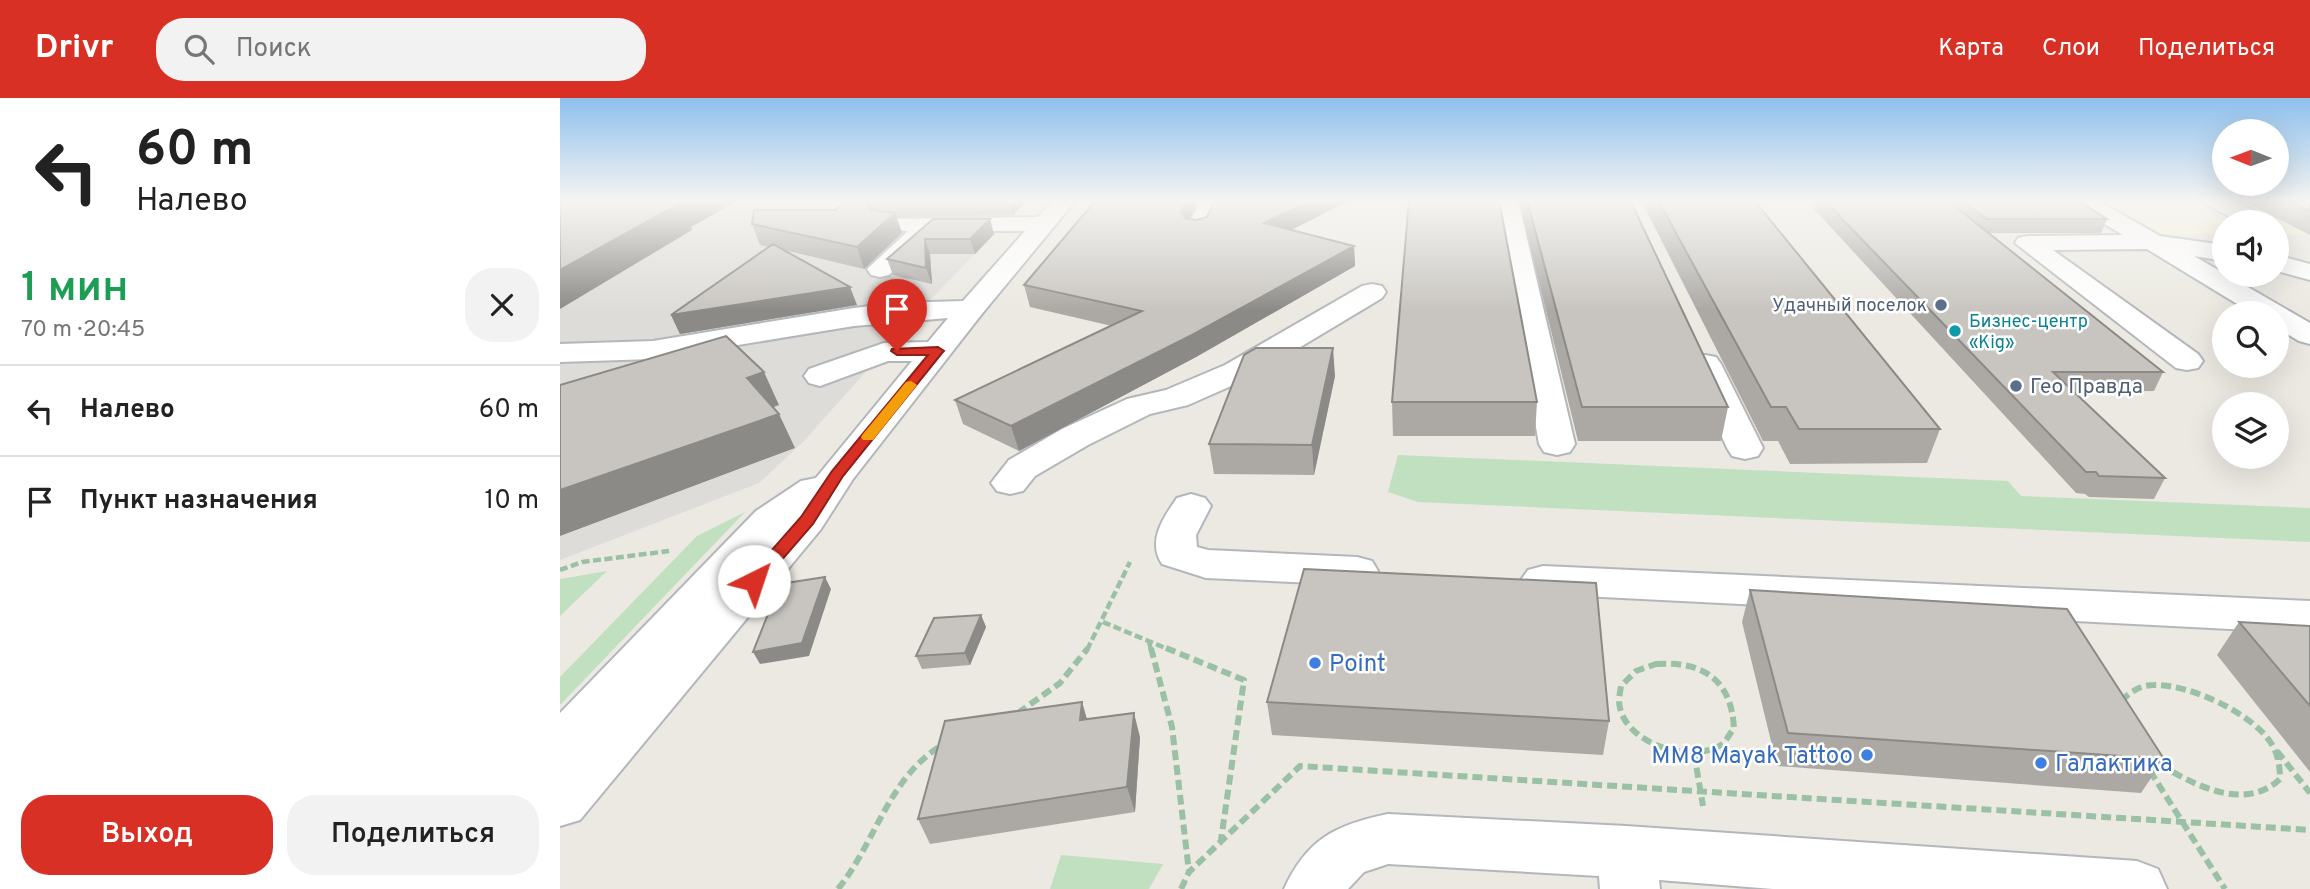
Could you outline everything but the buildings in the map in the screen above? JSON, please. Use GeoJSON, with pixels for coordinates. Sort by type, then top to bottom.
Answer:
{"type":"FeatureCollection","features":[{"type":"Feature","properties":{"kind":"street"},"geometry":{"type":"LineString","coordinates":[[880,269],[916,237]]}},
{"type":"Feature","properties":{"kind":"street"},"geometry":{"type":"LineString","coordinates":[[560,803],[807,520],[837,474],[1032,237]]}},
{"type":"Feature","properties":{"kind":"street"},"geometry":{"type":"LineString","coordinates":[[1515,237],[1557,444]]}},
{"type":"Feature","properties":{"kind":"street"},"geometry":{"type":"LineString","coordinates":[[2124,237],[2027,243],[2187,361]]}},
{"type":"Feature","properties":{"kind":"street"},"geometry":{"type":"LineString","coordinates":[[2141,237],[2251,301]]}},
{"type":"Feature","properties":{"kind":"street"},"geometry":{"type":"LineString","coordinates":[[2144,237],[2212,251]]}},
{"type":"Feature","properties":{"kind":"street"},"geometry":{"type":"LineString","coordinates":[[2289,266],[2310,272]]}},
{"type":"Feature","properties":{"kind":"street"},"geometry":{"type":"LineString","coordinates":[[1010,483],[1022,468],[1074,437],[1139,406],[1176,398],[1236,372],[1371,292]]}},
{"type":"Feature","properties":{"kind":"street"},"geometry":{"type":"LineString","coordinates":[[560,354],[653,350],[854,317],[894,312],[971,309]]}},
{"type":"Feature","properties":{"kind":"street"},"geometry":{"type":"LineString","coordinates":[[2289,323],[2310,335]]}},
{"type":"Feature","properties":{"kind":"street"},"geometry":{"type":"LineString","coordinates":[[1692,336],[1745,447]]}},
{"type":"Feature","properties":{"kind":"street"},"geometry":{"type":"LineString","coordinates":[[820,376],[884,352],[938,351]]}},
{"type":"Feature","properties":{"kind":"street"},"geometry":{"type":"LineString","coordinates":[[560,747],[770,520],[837,474]]}},
{"type":"Feature","properties":{"kind":"street"},"geometry":{"type":"LineString","coordinates":[[1191,506],[1176,535],[1177,555],[1206,564],[1389,573]]}},
{"type":"Feature","properties":{"kind":"street"},"geometry":{"type":"LineString","coordinates":[[1511,579],[2310,617]]}},
{"type":"Feature","properties":{"kind":"street"},"geometry":{"type":"LineString","coordinates":[[1314,889],[1330,864],[1357,845],[1388,839],[1628,871],[1712,859],[1975,883],[2137,889]]}},
{"type":"Feature","properties":{"kind":"path"},"geometry":{"type":"LineString","coordinates":[[560,570],[582,562],[669,551]]}},
{"type":"Feature","properties":{"kind":"path"},"geometry":{"type":"LineString","coordinates":[[1008,718],[1041,700],[1071,675],[1091,647],[1130,562]]}},
{"type":"Feature","properties":{"kind":"path"},"geometry":{"type":"LineString","coordinates":[[1103,622],[1244,680],[1221,842]]}},
{"type":"Feature","properties":{"kind":"path"},"geometry":{"type":"LineString","coordinates":[[1149,641],[1172,727],[1189,872]]}},
{"type":"Feature","properties":{"kind":"path"},"geometry":{"type":"LineString","coordinates":[[1662,663],[1692,667],[1718,681],[1732,704],[1734,728],[1722,745],[1694,753],[1661,748],[1634,732],[1620,709],[1620,687],[1637,670],[1662,663]]}},
{"type":"Feature","properties":{"kind":"path"},"geometry":{"type":"LineString","coordinates":[[2119,707],[2121,699],[2135,688],[2158,685],[2187,690],[2217,701],[2236,712],[2268,739],[2310,793]]}},
{"type":"Feature","properties":{"kind":"path"},"geometry":{"type":"LineString","coordinates":[[2148,757],[2177,776],[2210,789],[2241,795],[2267,791],[2280,779],[2280,760],[2268,739]]}},
{"type":"Feature","properties":{"kind":"path"},"geometry":{"type":"LineString","coordinates":[[838,889],[859,860],[900,780],[918,759],[950,741]]}},
{"type":"Feature","properties":{"kind":"path"},"geometry":{"type":"LineString","coordinates":[[1694,753],[1712,859]]}},
{"type":"Feature","properties":{"kind":"path"},"geometry":{"type":"LineString","coordinates":[[1181,889],[1189,872],[1300,766],[2310,830]]}},
{"type":"Feature","properties":{"kind":"path"},"geometry":{"type":"LineString","coordinates":[[2148,768],[2225,889]]}},
{"type":"Feature","properties":{"kind":"shaded area"},"geometry":{"type":"Polygon","coordinates":[[[560,237],[991,237],[932,298],[802,443],[759,483],[560,560],[560,237]]]}},
{"type":"Feature","properties":{"kind":"green space"},"geometry":{"type":"Polygon","coordinates":[[[1398,455],[2008,481],[2021,496],[2310,508],[2310,542],[1418,502],[1388,492],[1398,455]]]}},
{"type":"Feature","properties":{"kind":"green space"},"geometry":{"type":"Polygon","coordinates":[[[745,512],[560,705],[560,677],[697,536],[745,512]]]}},
{"type":"Feature","properties":{"kind":"green space"},"geometry":{"type":"Polygon","coordinates":[[[607,571],[560,616],[560,579],[607,571]]]}},
{"type":"Feature","properties":{"kind":"green space"},"geometry":{"type":"Polygon","coordinates":[[[1061,855],[1163,864],[1149,889],[1050,889],[1061,855]]]}},
{"type":"Feature","properties":{"kind":"slow traffic"},"geometry":{"type":"LineString","coordinates":[[868,437],[911,385]]}},
{"type":"Feature","properties":{"kind":"place","name":"Удачный поселок"},"geometry":{"type":"Point","coordinates":[1941,305]}},
{"type":"Feature","properties":{"kind":"place","name":"Бизнес-центр «Kig»"},"geometry":{"type":"Point","coordinates":[1955,331]}},
{"type":"Feature","properties":{"kind":"place","name":"Гео Правда"},"geometry":{"type":"Point","coordinates":[2016,386]}},
{"type":"Feature","properties":{"kind":"place","name":"Point"},"geometry":{"type":"Point","coordinates":[1315,663]}},
{"type":"Feature","properties":{"kind":"place","name":"MM8 Mayak Tattoo"},"geometry":{"type":"Point","coordinates":[1867,755]}},
{"type":"Feature","properties":{"kind":"place","name":"Галактика"},"geometry":{"type":"Point","coordinates":[2041,763]}},
{"type":"Feature","properties":{"kind":"route"},"geometry":{"type":"LineString","coordinates":[[754,581],[807,520],[837,474],[938,351],[897,351]]}}]}
